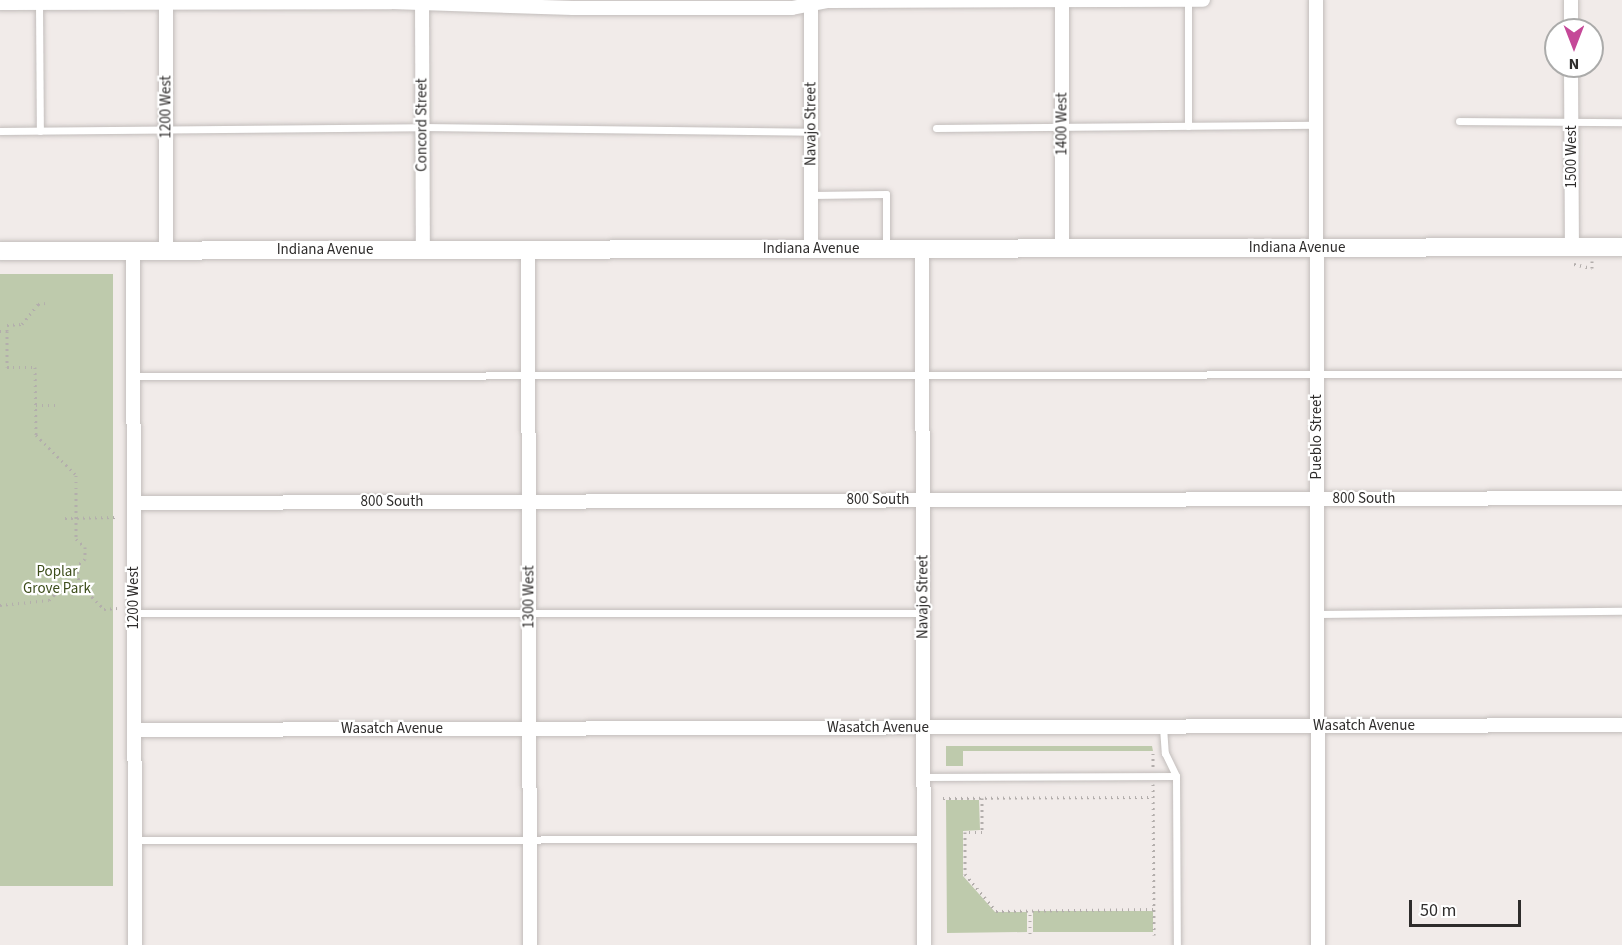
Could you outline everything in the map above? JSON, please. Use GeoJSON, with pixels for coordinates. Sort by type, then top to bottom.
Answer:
{"type":"FeatureCollection","features":[{"type":"Feature","properties":{"kind":"street","name":"1400 West"},"geometry":{"type":"LineString","coordinates":[[1062,0],[1062,248]]}},
{"type":"Feature","properties":{"kind":"street"},"geometry":{"type":"LineString","coordinates":[[0,3],[422,2],[573,8],[792,8],[811,2],[829,1],[1203,0]]}},
{"type":"Feature","properties":{"kind":"street","name":"Pueblo Street"},"geometry":{"type":"LineString","coordinates":[[1316,0],[1318,945]]}},
{"type":"Feature","properties":{"kind":"street"},"geometry":{"type":"LineString","coordinates":[[1571,0],[1571,18]]}},
{"type":"Feature","properties":{"kind":"street","name":"1200 West"},"geometry":{"type":"LineString","coordinates":[[166,1],[166,251]]}},
{"type":"Feature","properties":{"kind":"street","name":"Concord Street"},"geometry":{"type":"LineString","coordinates":[[422,2],[423,250]]}},
{"type":"Feature","properties":{"kind":"street","name":"Navajo Street"},"geometry":{"type":"LineString","coordinates":[[811,2],[812,249]]}},
{"type":"Feature","properties":{"kind":"street","name":"1500 West"},"geometry":{"type":"LineString","coordinates":[[1571,78],[1572,247]]}},
{"type":"Feature","properties":{"kind":"street","name":"Indiana Avenue"},"geometry":{"type":"LineString","coordinates":[[0,251],[1622,247]]}},
{"type":"Feature","properties":{"kind":"street","name":"Navajo Street"},"geometry":{"type":"LineString","coordinates":[[922,248],[924,945]]}},
{"type":"Feature","properties":{"kind":"street","name":"1300 West"},"geometry":{"type":"LineString","coordinates":[[528,250],[530,945]]}},
{"type":"Feature","properties":{"kind":"street","name":"1200 West"},"geometry":{"type":"LineString","coordinates":[[133,251],[135,945]]}},
{"type":"Feature","properties":{"kind":"street","name":"800 South"},"geometry":{"type":"LineString","coordinates":[[134,503],[1622,498]]}},
{"type":"Feature","properties":{"kind":"street","name":"Wasatch Avenue"},"geometry":{"type":"LineString","coordinates":[[134,730],[1622,725]]}},
{"type":"Feature","properties":{"kind":"lane"},"geometry":{"type":"LineString","coordinates":[[1188,0],[1188,126]]}},
{"type":"Feature","properties":{"kind":"lane"},"geometry":{"type":"LineString","coordinates":[[39,3],[40,131]]}},
{"type":"Feature","properties":{"kind":"lane"},"geometry":{"type":"LineString","coordinates":[[1459,121],[1622,122]]}},
{"type":"Feature","properties":{"kind":"lane"},"geometry":{"type":"LineString","coordinates":[[936,128],[1317,125]]}},
{"type":"Feature","properties":{"kind":"lane"},"geometry":{"type":"LineString","coordinates":[[0,131],[422,127],[811,132]]}},
{"type":"Feature","properties":{"kind":"lane"},"geometry":{"type":"LineString","coordinates":[[811,195],[886,194],[886,249]]}},
{"type":"Feature","properties":{"kind":"lane"},"geometry":{"type":"LineString","coordinates":[[133,376],[1622,374]]}},
{"type":"Feature","properties":{"kind":"lane"},"geometry":{"type":"LineString","coordinates":[[1318,614],[1622,611]]}},
{"type":"Feature","properties":{"kind":"lane"},"geometry":{"type":"LineString","coordinates":[[134,613],[923,613]]}},
{"type":"Feature","properties":{"kind":"lane"},"geometry":{"type":"LineString","coordinates":[[1163,727],[1165,753],[1176,776],[1177,945]]}},
{"type":"Feature","properties":{"kind":"lane"},"geometry":{"type":"LineString","coordinates":[[923,777],[1176,776]]}},
{"type":"Feature","properties":{"kind":"lane"},"geometry":{"type":"LineString","coordinates":[[135,840],[924,839]]}},
{"type":"Feature","properties":{"kind":"path"},"geometry":{"type":"LineString","coordinates":[[1584,268],[1592,268]]}},
{"type":"Feature","properties":{"kind":"path"},"geometry":{"type":"LineString","coordinates":[[7,367],[7,325],[22,324],[38,304],[45,303]]}},
{"type":"Feature","properties":{"kind":"path"},"geometry":{"type":"LineString","coordinates":[[0,331],[7,331]]}},
{"type":"Feature","properties":{"kind":"path"},"geometry":{"type":"LineString","coordinates":[[0,367],[35,367],[36,435],[76,475],[76,539],[85,548],[85,559],[77,566],[79,584],[104,609],[117,608]]}},
{"type":"Feature","properties":{"kind":"path"},"geometry":{"type":"LineString","coordinates":[[36,405],[58,405]]}},
{"type":"Feature","properties":{"kind":"path"},"geometry":{"type":"LineString","coordinates":[[65,518],[117,517]]}},
{"type":"Feature","properties":{"kind":"path"},"geometry":{"type":"LineString","coordinates":[[0,605],[49,600],[79,584]]}},
{"type":"Feature","properties":{"kind":"path"},"geometry":{"type":"LineString","coordinates":[[1153,784],[1154,935]]}},
{"type":"Feature","properties":{"kind":"path"},"geometry":{"type":"LineString","coordinates":[[943,798],[1154,797]]}},
{"type":"Feature","properties":{"kind":"path"},"geometry":{"type":"LineString","coordinates":[[982,798],[982,832],[965,832],[965,874],[996,911],[1154,909]]}},
{"type":"Feature","properties":{"kind":"path"},"geometry":{"type":"LineString","coordinates":[[1030,910],[1030,934]]}},
{"type":"Feature","properties":{"kind":"green space","name":"Poplar Grove Park"},"geometry":{"type":"Polygon","coordinates":[[[0,274],[113,274],[113,886],[0,886],[0,274]]]}},
{"type":"Feature","properties":{"kind":"green space"},"geometry":{"type":"Polygon","coordinates":[[[946,746],[1152,746],[1153,751],[963,751],[963,766],[946,766],[946,746]]]}},
{"type":"Feature","properties":{"kind":"green space"},"geometry":{"type":"Polygon","coordinates":[[[946,800],[979,800],[980,830],[963,831],[963,876],[995,912],[1027,912],[1027,932],[947,933],[946,800]]]}},
{"type":"Feature","properties":{"kind":"green space"},"geometry":{"type":"Polygon","coordinates":[[[1033,911],[1153,911],[1153,932],[1033,932],[1033,911]]]}}]}
